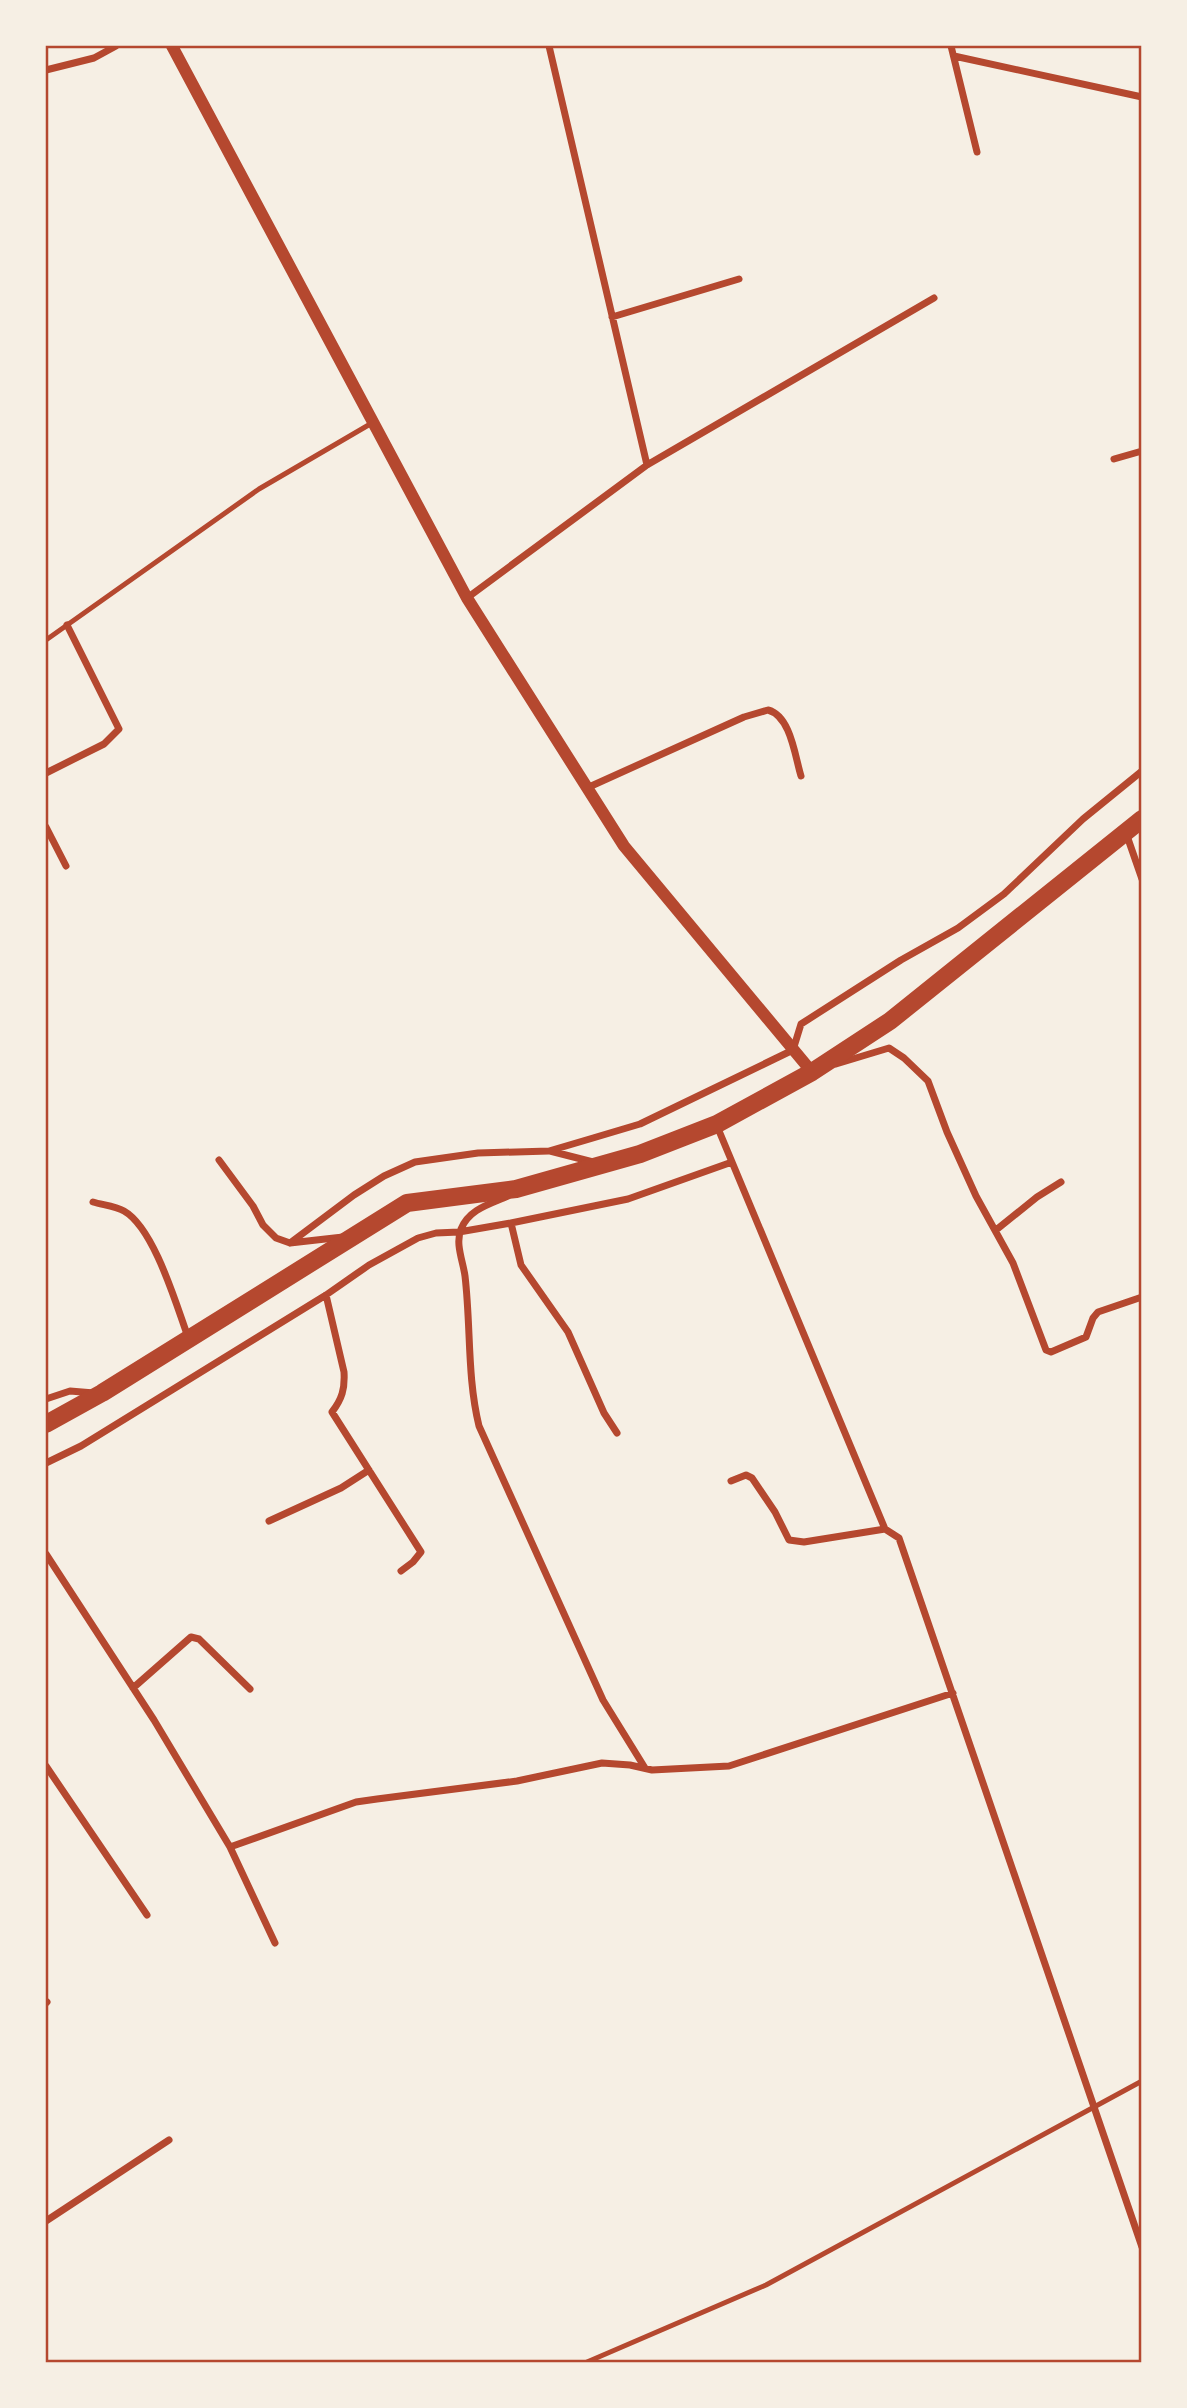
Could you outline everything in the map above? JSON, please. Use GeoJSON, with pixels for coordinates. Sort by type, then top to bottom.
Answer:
{"type":"FeatureCollection","features":[{"type":"Feature","properties":{"kind":"main road"},"geometry":{"type":"LineString","coordinates":[[46,1424],[102,1393],[407,1202],[516,1189],[640,1154],[717,1124],[812,1072],[890,1021],[1142,819]]}},
{"type":"Feature","properties":{"kind":"street"},"geometry":{"type":"LineString","coordinates":[[46,70],[94,58],[116,46]]}},
{"type":"Feature","properties":{"kind":"street"},"geometry":{"type":"LineString","coordinates":[[172,46],[467,598],[624,846],[812,1072],[889,1048],[928,1081],[976,1196],[1013,1263],[1046,1350],[1051,1352],[1086,1337],[1097,1312],[1142,1297]]}},
{"type":"Feature","properties":{"kind":"street"},"geometry":{"type":"LineString","coordinates":[[549,46],[647,465]]}},
{"type":"Feature","properties":{"kind":"street"},"geometry":{"type":"LineString","coordinates":[[951,46],[976,152]]}},
{"type":"Feature","properties":{"kind":"street"},"geometry":{"type":"LineString","coordinates":[[954,56],[1142,97]]}},
{"type":"Feature","properties":{"kind":"street"},"geometry":{"type":"LineString","coordinates":[[612,317],[739,279]]}},
{"type":"Feature","properties":{"kind":"street"},"geometry":{"type":"LineString","coordinates":[[467,598],[647,465],[934,298]]}},
{"type":"Feature","properties":{"kind":"street"},"geometry":{"type":"LineString","coordinates":[[1114,459],[1142,451]]}},
{"type":"Feature","properties":{"kind":"street"},"geometry":{"type":"LineString","coordinates":[[46,773],[104,744],[119,730],[67,625]]}},
{"type":"Feature","properties":{"kind":"street"},"geometry":{"type":"LineString","coordinates":[[589,787],[744,717],[768,710],[779,715],[784,724],[801,776]]}},
{"type":"Feature","properties":{"kind":"street"},"geometry":{"type":"LineString","coordinates":[[290,1243],[354,1195],[384,1176],[415,1162],[478,1153],[549,1151],[640,1124],[793,1049],[801,1024],[901,960],[958,928],[1004,894],[1083,819],[1142,771]]}},
{"type":"Feature","properties":{"kind":"street"},"geometry":{"type":"LineString","coordinates":[[46,827],[66,866]]}},
{"type":"Feature","properties":{"kind":"street"},"geometry":{"type":"LineString","coordinates":[[1126,832],[1142,880]]}},
{"type":"Feature","properties":{"kind":"street"},"geometry":{"type":"LineString","coordinates":[[717,1124],[885,1529],[899,1538],[1142,2247]]}},
{"type":"Feature","properties":{"kind":"street"},"geometry":{"type":"LineString","coordinates":[[549,1151],[605,1165]]}},
{"type":"Feature","properties":{"kind":"street"},"geometry":{"type":"LineString","coordinates":[[219,1160],[253,1206],[263,1225],[276,1238],[290,1243],[354,1235]]}},
{"type":"Feature","properties":{"kind":"street"},"geometry":{"type":"LineString","coordinates":[[46,1463],[81,1446],[326,1295],[369,1265],[418,1238],[511,1223],[628,1199],[732,1162]]}},
{"type":"Feature","properties":{"kind":"street"},"geometry":{"type":"LineString","coordinates":[[996,1230],[1037,1197],[1061,1182]]}},
{"type":"Feature","properties":{"kind":"street"},"geometry":{"type":"LineString","coordinates":[[516,1189],[508,1196],[475,1210],[459,1232],[466,1288],[470,1374],[479,1426],[603,1700],[645,1768]]}},
{"type":"Feature","properties":{"kind":"street"},"geometry":{"type":"LineString","coordinates":[[93,1202],[125,1212],[142,1226],[188,1338]]}},
{"type":"Feature","properties":{"kind":"street"},"geometry":{"type":"LineString","coordinates":[[511,1223],[521,1265],[568,1332],[604,1413],[617,1433]]}},
{"type":"Feature","properties":{"kind":"street"},"geometry":{"type":"LineString","coordinates":[[326,1295],[342,1363],[344,1386],[341,1401],[332,1412],[421,1552],[401,1571]]}},
{"type":"Feature","properties":{"kind":"street"},"geometry":{"type":"LineString","coordinates":[[46,1399],[70,1391],[102,1393]]}},
{"type":"Feature","properties":{"kind":"street"},"geometry":{"type":"LineString","coordinates":[[269,1521],[341,1488],[369,1470]]}},
{"type":"Feature","properties":{"kind":"street"},"geometry":{"type":"LineString","coordinates":[[732,1481],[746,1475],[752,1478],[775,1512],[789,1540],[804,1542],[885,1529]]}},
{"type":"Feature","properties":{"kind":"street"},"geometry":{"type":"LineString","coordinates":[[46,1554],[133,1688],[230,1847],[275,1943]]}},
{"type":"Feature","properties":{"kind":"street"},"geometry":{"type":"LineString","coordinates":[[133,1688],[191,1637],[199,1639],[250,1689]]}},
{"type":"Feature","properties":{"kind":"street"},"geometry":{"type":"LineString","coordinates":[[230,1847],[356,1802],[517,1781],[602,1763],[652,1770],[729,1766],[953,1693]]}},
{"type":"Feature","properties":{"kind":"street"},"geometry":{"type":"LineString","coordinates":[[46,1766],[147,1915]]}},
{"type":"Feature","properties":{"kind":"street"},"geometry":{"type":"LineString","coordinates":[[46,2221],[169,2140]]}},
{"type":"Feature","properties":{"kind":"lane"},"geometry":{"type":"LineString","coordinates":[[46,640],[259,489],[373,423]]}},
{"type":"Feature","properties":{"kind":"lane"},"geometry":{"type":"LineString","coordinates":[[587,2362],[766,2285],[1142,2081]]}}]}
